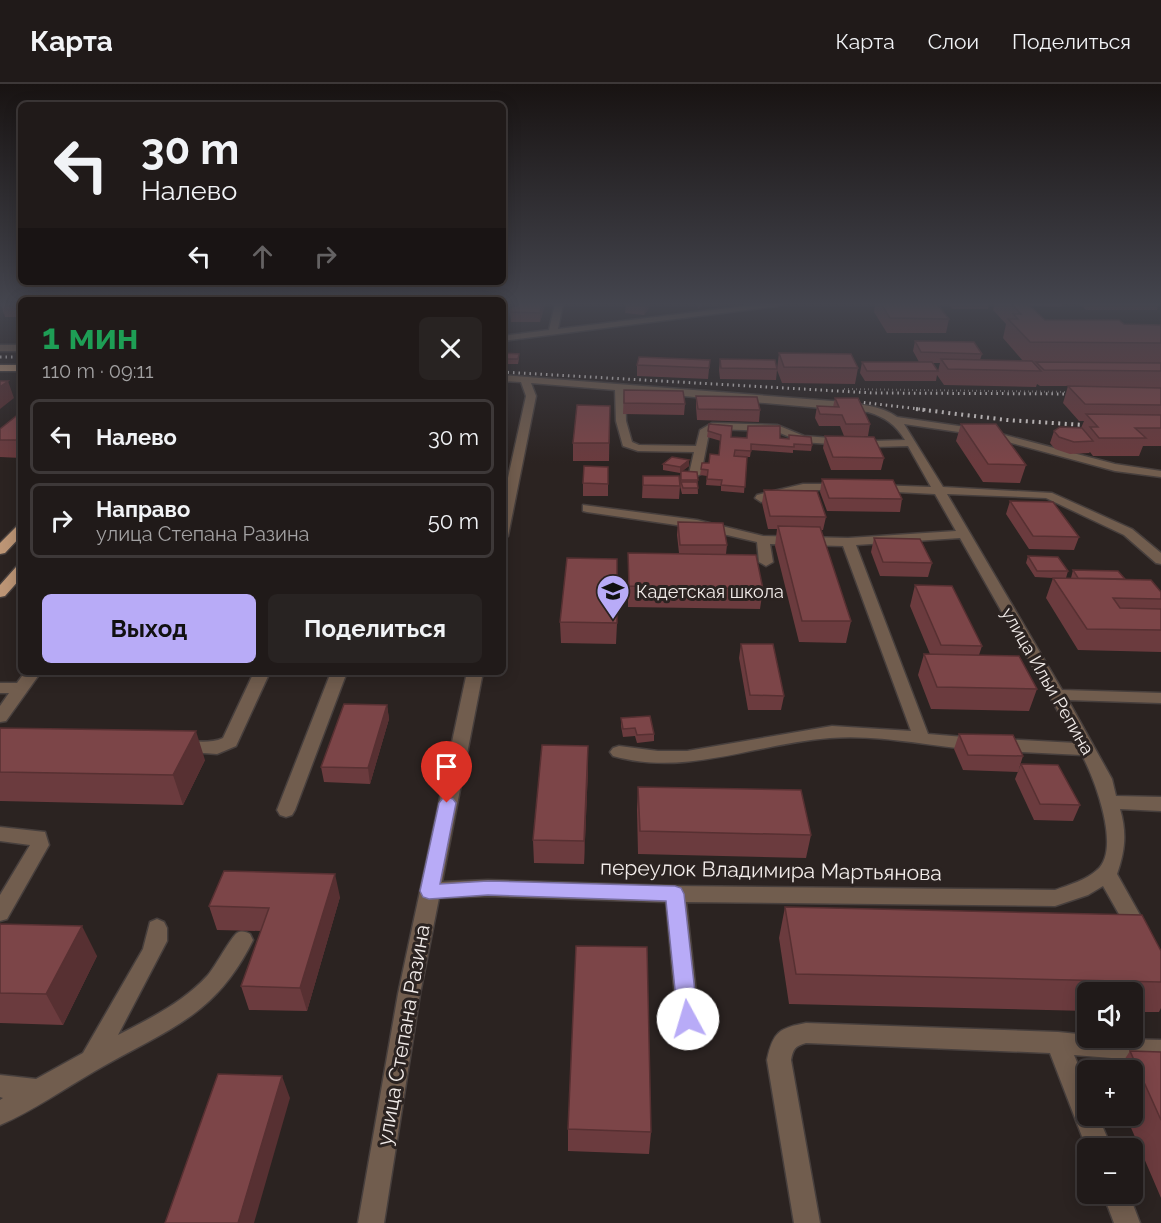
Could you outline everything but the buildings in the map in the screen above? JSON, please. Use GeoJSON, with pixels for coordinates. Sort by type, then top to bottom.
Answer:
{"type":"FeatureCollection","features":[{"type":"Feature","properties":{"kind":"main road"},"geometry":{"type":"LineString","coordinates":[[0,368],[18,368]]}},
{"type":"Feature","properties":{"kind":"main road"},"geometry":{"type":"LineString","coordinates":[[0,550],[18,532]]}},
{"type":"Feature","properties":{"kind":"main road"},"geometry":{"type":"LineString","coordinates":[[0,592],[18,573]]}},
{"type":"Feature","properties":{"kind":"street","name":"улица Ильи Репина"},"geometry":{"type":"LineString","coordinates":[[506,378],[845,405],[878,411],[894,420],[912,443],[1103,779],[1116,827],[1115,852],[1107,874]]}},
{"type":"Feature","properties":{"kind":"street"},"geometry":{"type":"LineString","coordinates":[[506,504],[531,396],[525,379]]}},
{"type":"Feature","properties":{"kind":"street"},"geometry":{"type":"LineString","coordinates":[[620,386],[621,421],[627,444],[644,448],[700,449]]}},
{"type":"Feature","properties":{"kind":"street"},"geometry":{"type":"LineString","coordinates":[[894,420],[968,430],[1028,443],[1107,466],[1161,474]]}},
{"type":"Feature","properties":{"kind":"street"},"geometry":{"type":"LineString","coordinates":[[695,474],[704,432],[712,426],[777,428],[802,439],[872,444],[912,443]]}},
{"type":"Feature","properties":{"kind":"street"},"geometry":{"type":"LineString","coordinates":[[761,498],[803,487],[1033,493],[1060,499],[1128,532],[1161,560]]}},
{"type":"Feature","properties":{"kind":"street"},"geometry":{"type":"LineString","coordinates":[[587,508],[696,524],[763,540],[848,542],[963,534]]}},
{"type":"Feature","properties":{"kind":"street"},"geometry":{"type":"LineString","coordinates":[[763,540],[766,562]]}},
{"type":"Feature","properties":{"kind":"street"},"geometry":{"type":"LineString","coordinates":[[848,542],[922,739]]}},
{"type":"Feature","properties":{"kind":"street"},"geometry":{"type":"LineString","coordinates":[[0,717],[31,675]]}},
{"type":"Feature","properties":{"kind":"street"},"geometry":{"type":"LineString","coordinates":[[171,747],[217,748],[230,742],[261,675]]}},
{"type":"Feature","properties":{"kind":"street"},"geometry":{"type":"LineString","coordinates":[[286,810],[338,675]]}},
{"type":"Feature","properties":{"kind":"street","name":"улица Степана Разина"},"geometry":{"type":"LineString","coordinates":[[371,1223],[409,994],[473,675]]}},
{"type":"Feature","properties":{"kind":"street"},"geometry":{"type":"LineString","coordinates":[[0,688],[21,688]]}},
{"type":"Feature","properties":{"kind":"street"},"geometry":{"type":"LineString","coordinates":[[1056,695],[1161,698]]}},
{"type":"Feature","properties":{"kind":"street"},"geometry":{"type":"LineString","coordinates":[[619,753],[647,757],[695,757],[813,734],[868,734],[963,743],[1088,749]]}},
{"type":"Feature","properties":{"kind":"street"},"geometry":{"type":"LineString","coordinates":[[1111,802],[1161,804]]}},
{"type":"Feature","properties":{"kind":"street"},"geometry":{"type":"LineString","coordinates":[[0,834],[38,837],[40,845],[0,913]]}},
{"type":"Feature","properties":{"kind":"street"},"geometry":{"type":"LineString","coordinates":[[1107,874],[1150,951]]}},
{"type":"Feature","properties":{"kind":"street","name":"переулок Владимира Мартьянова"},"geometry":{"type":"LineString","coordinates":[[429,891],[488,888],[675,894],[1055,898],[1081,889],[1107,874]]}},
{"type":"Feature","properties":{"kind":"street"},"geometry":{"type":"LineString","coordinates":[[675,894],[688,1019]]}},
{"type":"Feature","properties":{"kind":"street"},"geometry":{"type":"LineString","coordinates":[[91,1061],[152,953],[157,941],[157,928]]}},
{"type":"Feature","properties":{"kind":"street"},"geometry":{"type":"LineString","coordinates":[[0,1113],[177,1013],[205,992],[223,973],[243,940]]}},
{"type":"Feature","properties":{"kind":"street"},"geometry":{"type":"LineString","coordinates":[[807,1223],[779,1060],[782,1044],[791,1036],[806,1033],[1058,1043],[1161,1051]]}},
{"type":"Feature","properties":{"kind":"street"},"geometry":{"type":"LineString","coordinates":[[1058,1043],[1095,1138]]}},
{"type":"Feature","properties":{"kind":"street"},"geometry":{"type":"LineString","coordinates":[[0,1086],[38,1091]]}},
{"type":"Feature","properties":{"kind":"street"},"geometry":{"type":"LineString","coordinates":[[1120,1204],[1127,1223]]}},
{"type":"Feature","properties":{"kind":"path"},"geometry":{"type":"LineString","coordinates":[[834,388],[1080,392]]}},
{"type":"Feature","properties":{"kind":"railway"},"geometry":{"type":"LineString","coordinates":[[506,372],[873,393],[1083,394]]}},
{"type":"Feature","properties":{"kind":"railway"},"geometry":{"type":"LineString","coordinates":[[842,400],[928,410]]}},
{"type":"Feature","properties":{"kind":"railway"},"geometry":{"type":"LineString","coordinates":[[916,409],[1007,420],[1099,426]]}},
{"type":"Feature","properties":{"kind":"place","name":"Кадетская школа"},"geometry":{"type":"Point","coordinates":[613,620]}},
{"type":"Feature","properties":{"kind":"route"},"geometry":{"type":"LineString","coordinates":[[447,803],[429,891],[488,888],[675,894],[688,1019]]}}]}
